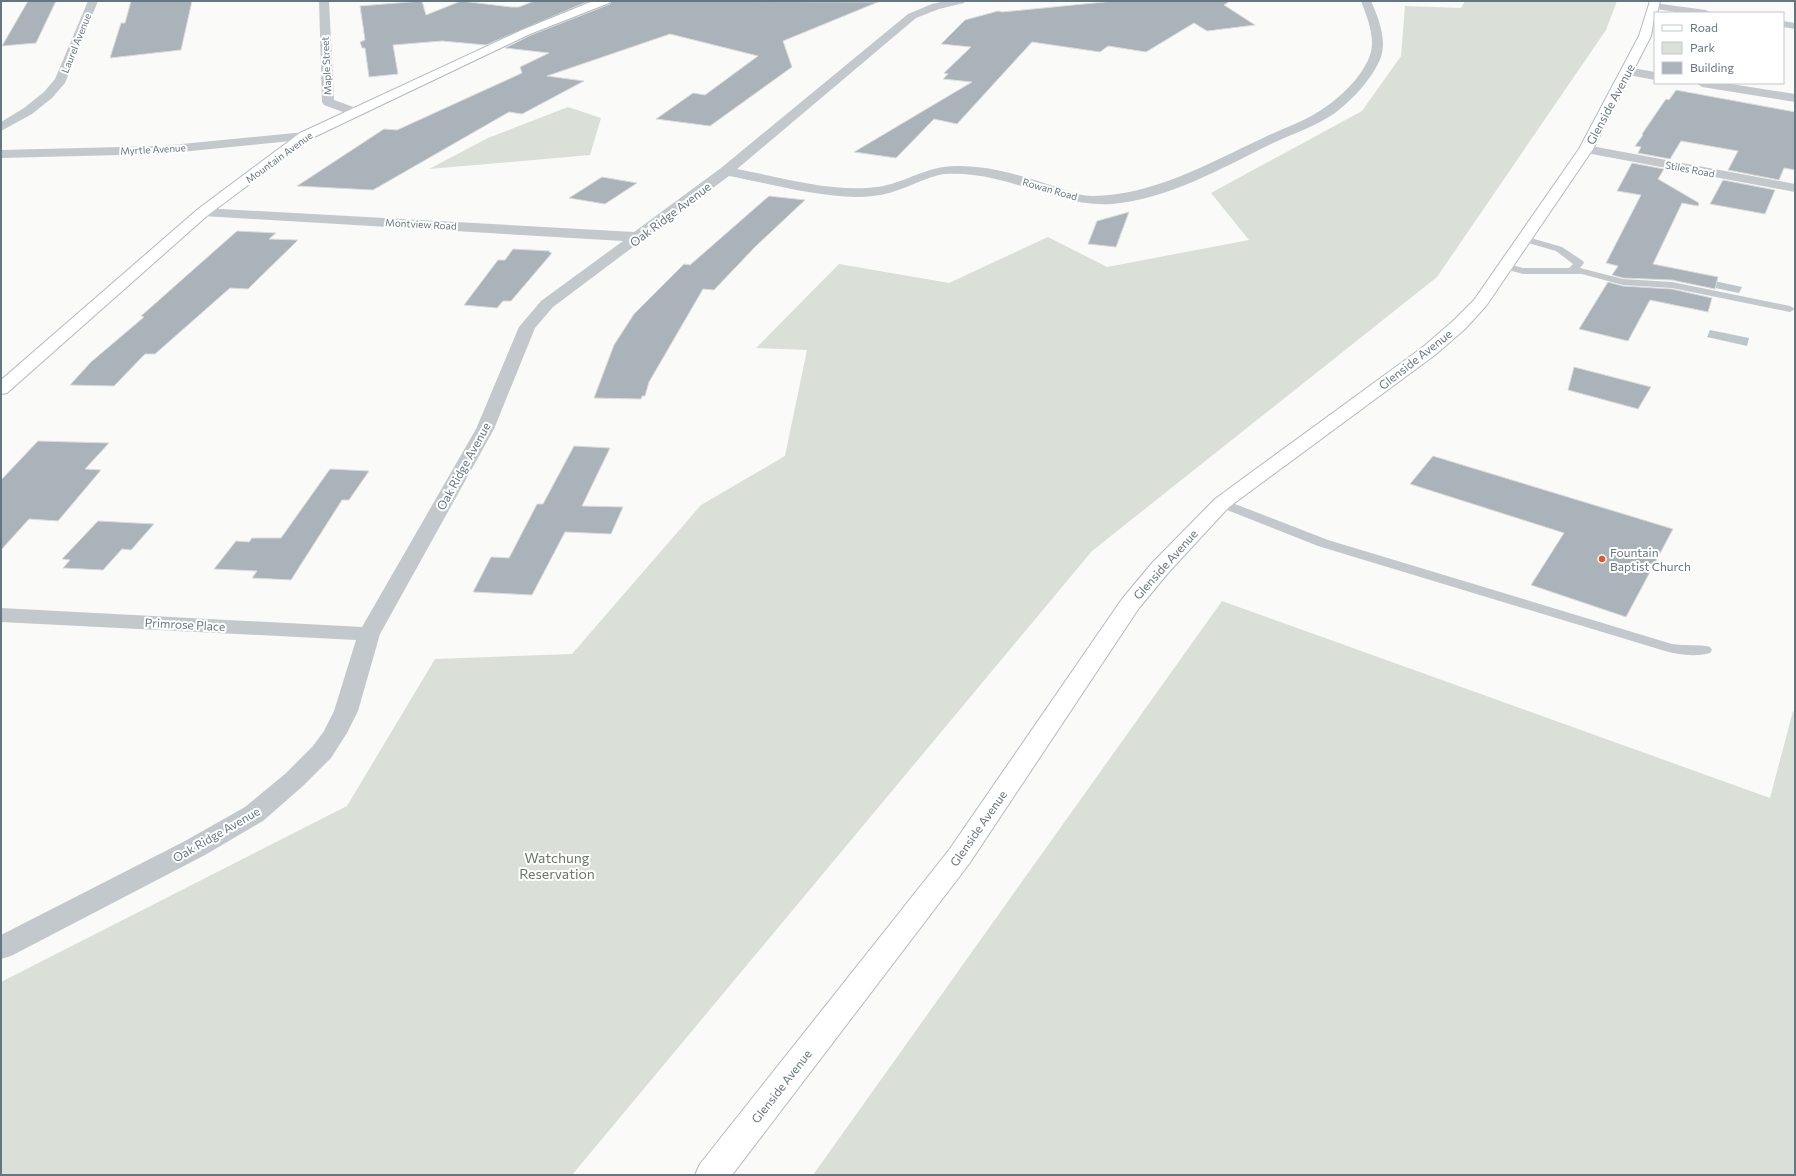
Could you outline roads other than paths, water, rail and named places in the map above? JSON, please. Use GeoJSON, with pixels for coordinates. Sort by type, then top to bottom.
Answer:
{"type":"FeatureCollection","features":[{"type":"Feature","properties":{"kind":"main road","name":"Mountain Avenue"},"geometry":{"type":"LineString","coordinates":[[1,389],[203,212],[305,136],[526,32],[591,5],[605,1]]}},
{"type":"Feature","properties":{"kind":"main road","name":"Glenside Avenue"},"geometry":{"type":"LineString","coordinates":[[712,1175],[958,857],[1130,604],[1160,568],[1222,503],[1435,346],[1459,326],[1480,303],[1586,149],[1645,36],[1654,3]]}},
{"type":"Feature","properties":{"kind":"street","name":"Laurel Avenue"},"geometry":{"type":"LineString","coordinates":[[1,127],[28,111],[48,95],[61,80],[93,1]]}},
{"type":"Feature","properties":{"kind":"street","name":"Maple Street"},"geometry":{"type":"LineString","coordinates":[[324,1],[328,102],[355,112]]}},
{"type":"Feature","properties":{"kind":"street","name":"Oak Ridge Avenue"},"geometry":{"type":"LineString","coordinates":[[1,948],[195,848],[241,822],[254,814],[289,785],[322,752],[336,733],[354,689],[369,634],[485,429],[527,327],[547,304],[640,237],[726,172],[912,16],[936,6],[960,1]]}},
{"type":"Feature","properties":{"kind":"street","name":"Rowan Road"},"geometry":{"type":"LineString","coordinates":[[726,172],[847,192],[890,189],[933,173],[946,170],[970,170],[996,173],[1069,196],[1088,200],[1125,197],[1160,188],[1194,175],[1306,123],[1338,104],[1352,91],[1378,51],[1372,17],[1366,1]]}},
{"type":"Feature","properties":{"kind":"street"},"geometry":{"type":"LineString","coordinates":[[1654,3],[1701,12]]}},
{"type":"Feature","properties":{"kind":"street"},"geometry":{"type":"LineString","coordinates":[[1784,24],[1795,26]]}},
{"type":"Feature","properties":{"kind":"street"},"geometry":{"type":"LineString","coordinates":[[1627,71],[1654,76]]}},
{"type":"Feature","properties":{"kind":"street"},"geometry":{"type":"LineString","coordinates":[[1708,84],[1795,98]]}},
{"type":"Feature","properties":{"kind":"street","name":"Myrtle Avenue"},"geometry":{"type":"LineString","coordinates":[[1,154],[161,150],[305,136]]}},
{"type":"Feature","properties":{"kind":"street","name":"Stiles Road"},"geometry":{"type":"LineString","coordinates":[[1586,149],[1795,188]]}},
{"type":"Feature","properties":{"kind":"street","name":"Montview Road"},"geometry":{"type":"LineString","coordinates":[[203,212],[640,237]]}},
{"type":"Feature","properties":{"kind":"street","name":"Primrose Place"},"geometry":{"type":"LineString","coordinates":[[1,615],[369,634]]}},
{"type":"Feature","properties":{"kind":"lane"},"geometry":{"type":"LineString","coordinates":[[1524,239],[1559,249],[1579,263],[1573,270]]}},
{"type":"Feature","properties":{"kind":"lane"},"geometry":{"type":"LineString","coordinates":[[1505,266],[1530,272],[1573,270],[1623,282],[1672,285],[1790,309]]}},
{"type":"Feature","properties":{"kind":"lane"},"geometry":{"type":"LineString","coordinates":[[1222,503],[1323,544],[1670,648],[1686,651],[1705,650]]}},
{"type":"Feature","properties":{"kind":"place","name":"Fountain Baptist Church"},"geometry":{"type":"Point","coordinates":[1602,559]}},
{"type":"Feature","properties":{"kind":"park label","name":"Watchung Reservation"},"geometry":{"type":"Point","coordinates":[557,866]}}]}
